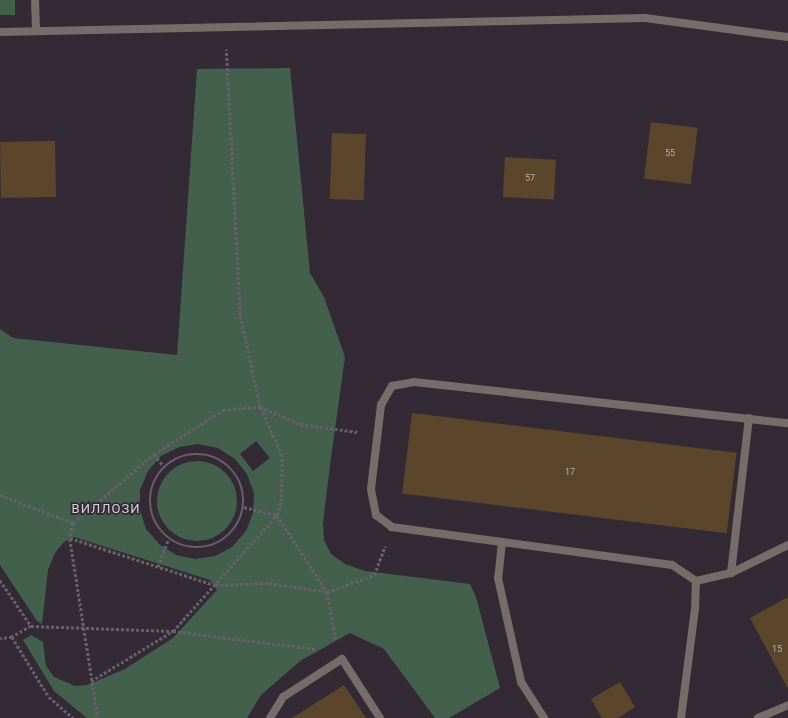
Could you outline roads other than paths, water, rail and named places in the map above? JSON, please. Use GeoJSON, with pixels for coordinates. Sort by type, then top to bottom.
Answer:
{"type":"FeatureCollection","features":[{"type":"Feature","properties":{"kind":"street"},"geometry":{"type":"LineString","coordinates":[[35,0],[36,32]]}},
{"type":"Feature","properties":{"kind":"street"},"geometry":{"type":"LineString","coordinates":[[0,32],[645,18],[788,37]]}},
{"type":"Feature","properties":{"kind":"street"},"geometry":{"type":"LineString","coordinates":[[788,422],[414,382],[392,386],[381,405],[372,489],[376,514],[392,527],[672,565],[696,581],[731,573],[788,545]]}},
{"type":"Feature","properties":{"kind":"street"},"geometry":{"type":"LineString","coordinates":[[731,573],[749,418]]}},
{"type":"Feature","properties":{"kind":"street"},"geometry":{"type":"LineString","coordinates":[[502,542],[498,578],[521,682],[543,718]]}},
{"type":"Feature","properties":{"kind":"street"},"geometry":{"type":"LineString","coordinates":[[681,718],[695,609],[696,581]]}},
{"type":"Feature","properties":{"kind":"street"},"geometry":{"type":"LineString","coordinates":[[270,718],[283,697],[340,655],[380,718]]}},
{"type":"Feature","properties":{"kind":"street"},"geometry":{"type":"LineString","coordinates":[[758,718],[770,716],[788,704]]}},
{"type":"Feature","properties":{"kind":"district","name":"ВИЛЛОЗИ"},"geometry":{"type":"Point","coordinates":[106,509]}}]}
